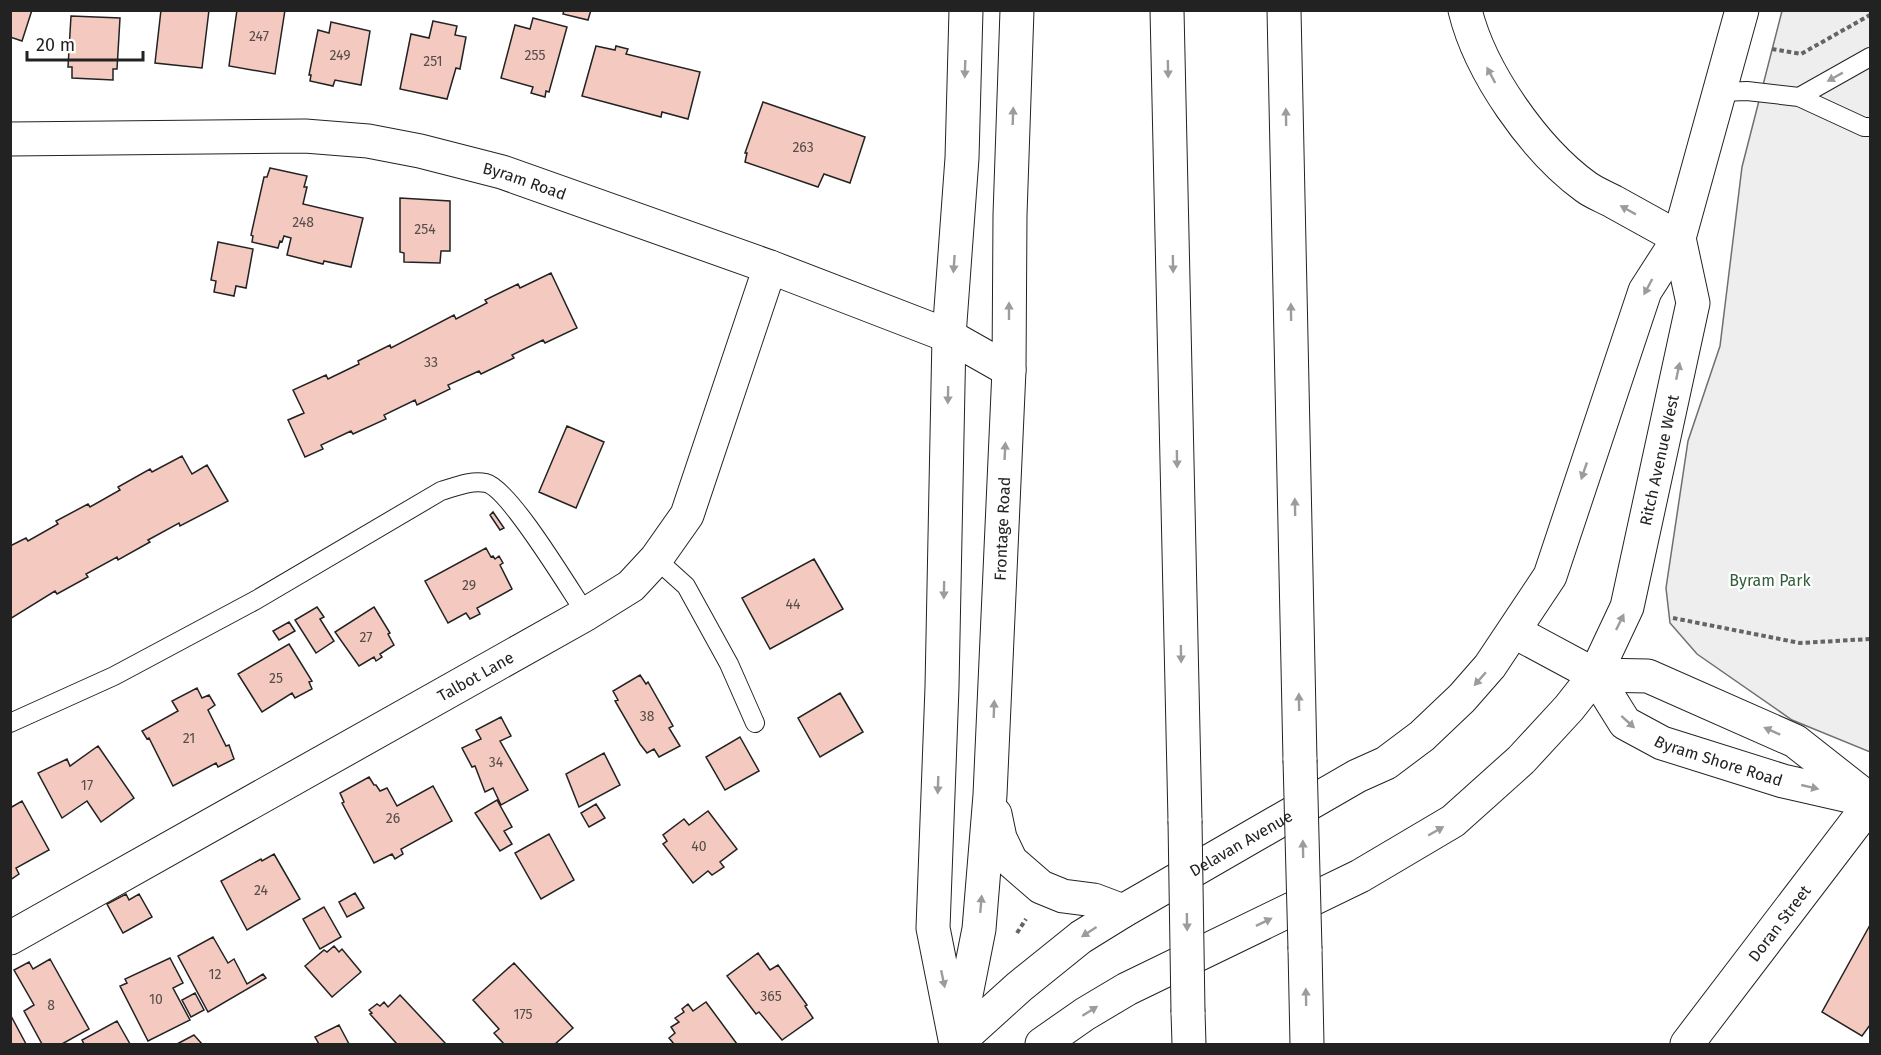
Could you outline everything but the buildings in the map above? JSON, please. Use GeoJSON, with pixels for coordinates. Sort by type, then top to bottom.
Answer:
{"type":"FeatureCollection","features":[{"type":"Feature","properties":{"kind":"main road"},"geometry":{"type":"LineString","coordinates":[[956,1044],[933,928],[949,336],[962,158],[966,10]]}},
{"type":"Feature","properties":{"kind":"main road","name":"Frontage Road"},"geometry":{"type":"LineString","coordinates":[[956,1044],[979,929],[990,795],[1009,369],[1010,215],[1017,10]]}},
{"type":"Feature","properties":{"kind":"main road"},"geometry":{"type":"LineString","coordinates":[[1167,10],[1189,1044]]}},
{"type":"Feature","properties":{"kind":"main road"},"geometry":{"type":"LineString","coordinates":[[1284,10],[1307,1044]]}},
{"type":"Feature","properties":{"kind":"main road"},"geometry":{"type":"LineString","coordinates":[[1465,10],[1480,54],[1500,90],[1526,126],[1552,156],[1586,187],[1679,238]]}},
{"type":"Feature","properties":{"kind":"main road","name":"Ritch Avenue West"},"geometry":{"type":"LineString","coordinates":[[1515,632],[1550,576],[1645,291],[1679,238],[1742,10]]}},
{"type":"Feature","properties":{"kind":"main road","name":"Byram Road"},"geometry":{"type":"LineString","coordinates":[[10,139],[305,136],[368,141],[420,151],[502,172],[770,267],[949,336],[1009,369]]}},
{"type":"Feature","properties":{"kind":"main road","name":"Ritch Avenue West"},"geometry":{"type":"LineString","coordinates":[[1595,675],[1627,607],[1693,303],[1679,238]]}},
{"type":"Feature","properties":{"kind":"main road","name":"Talbot Lane"},"geometry":{"type":"LineString","coordinates":[[10,938],[586,614],[631,586],[656,560],[687,515],[770,267]]}},
{"type":"Feature","properties":{"kind":"main road","name":"Byram Shore Road"},"geometry":{"type":"LineString","coordinates":[[1515,632],[1595,675],[1648,676],[1795,741],[1870,802]]}},
{"type":"Feature","properties":{"kind":"main road","name":"Delavan Avenue"},"geometry":{"type":"LineString","coordinates":[[956,1044],[1045,966],[1081,938],[1123,911],[1357,776],[1386,763],[1422,735],[1462,698],[1515,632]]}},
{"type":"Feature","properties":{"kind":"main road"},"geometry":{"type":"LineString","coordinates":[[1042,1044],[1126,989],[1360,876],[1453,821],[1521,760],[1569,708],[1595,675]]}},
{"type":"Feature","properties":{"kind":"main road","name":"Byram Shore Road"},"geometry":{"type":"LineString","coordinates":[[1595,675],[1625,723],[1662,743],[1783,781],[1870,802]]}},
{"type":"Feature","properties":{"kind":"main road"},"geometry":{"type":"LineString","coordinates":[[990,795],[1000,838],[1011,861],[1041,887],[1063,896],[1094,900],[1123,911]]}},
{"type":"Feature","properties":{"kind":"main road","name":"Doran Street"},"geometry":{"type":"LineString","coordinates":[[1687,1044],[1870,802]]}},
{"type":"Feature","properties":{"kind":"lane"},"geometry":{"type":"LineString","coordinates":[[1799,97],[1870,57]]}},
{"type":"Feature","properties":{"kind":"lane"},"geometry":{"type":"LineString","coordinates":[[1721,92],[1747,91],[1799,97],[1870,127]]}},
{"type":"Feature","properties":{"kind":"lane"},"geometry":{"type":"LineString","coordinates":[[10,723],[114,676],[226,616],[441,491],[472,482],[488,483],[512,504],[586,614]]}},
{"type":"Feature","properties":{"kind":"lane"},"geometry":{"type":"LineString","coordinates":[[656,560],[686,586],[729,664],[755,723]]}},
{"type":"Feature","properties":{"kind":"path"},"geometry":{"type":"LineString","coordinates":[[1772,49],[1801,54],[1870,15]]}},
{"type":"Feature","properties":{"kind":"path"},"geometry":{"type":"LineString","coordinates":[[1673,618],[1800,643],[1870,639]]}},
{"type":"Feature","properties":{"kind":"green space","name":"Byram Park"},"geometry":{"type":"Polygon","coordinates":[[[1782,11],[1870,11],[1870,752],[1792,720],[1697,654],[1670,623],[1666,588],[1688,441],[1720,346],[1742,167],[1782,11]]]}}]}
